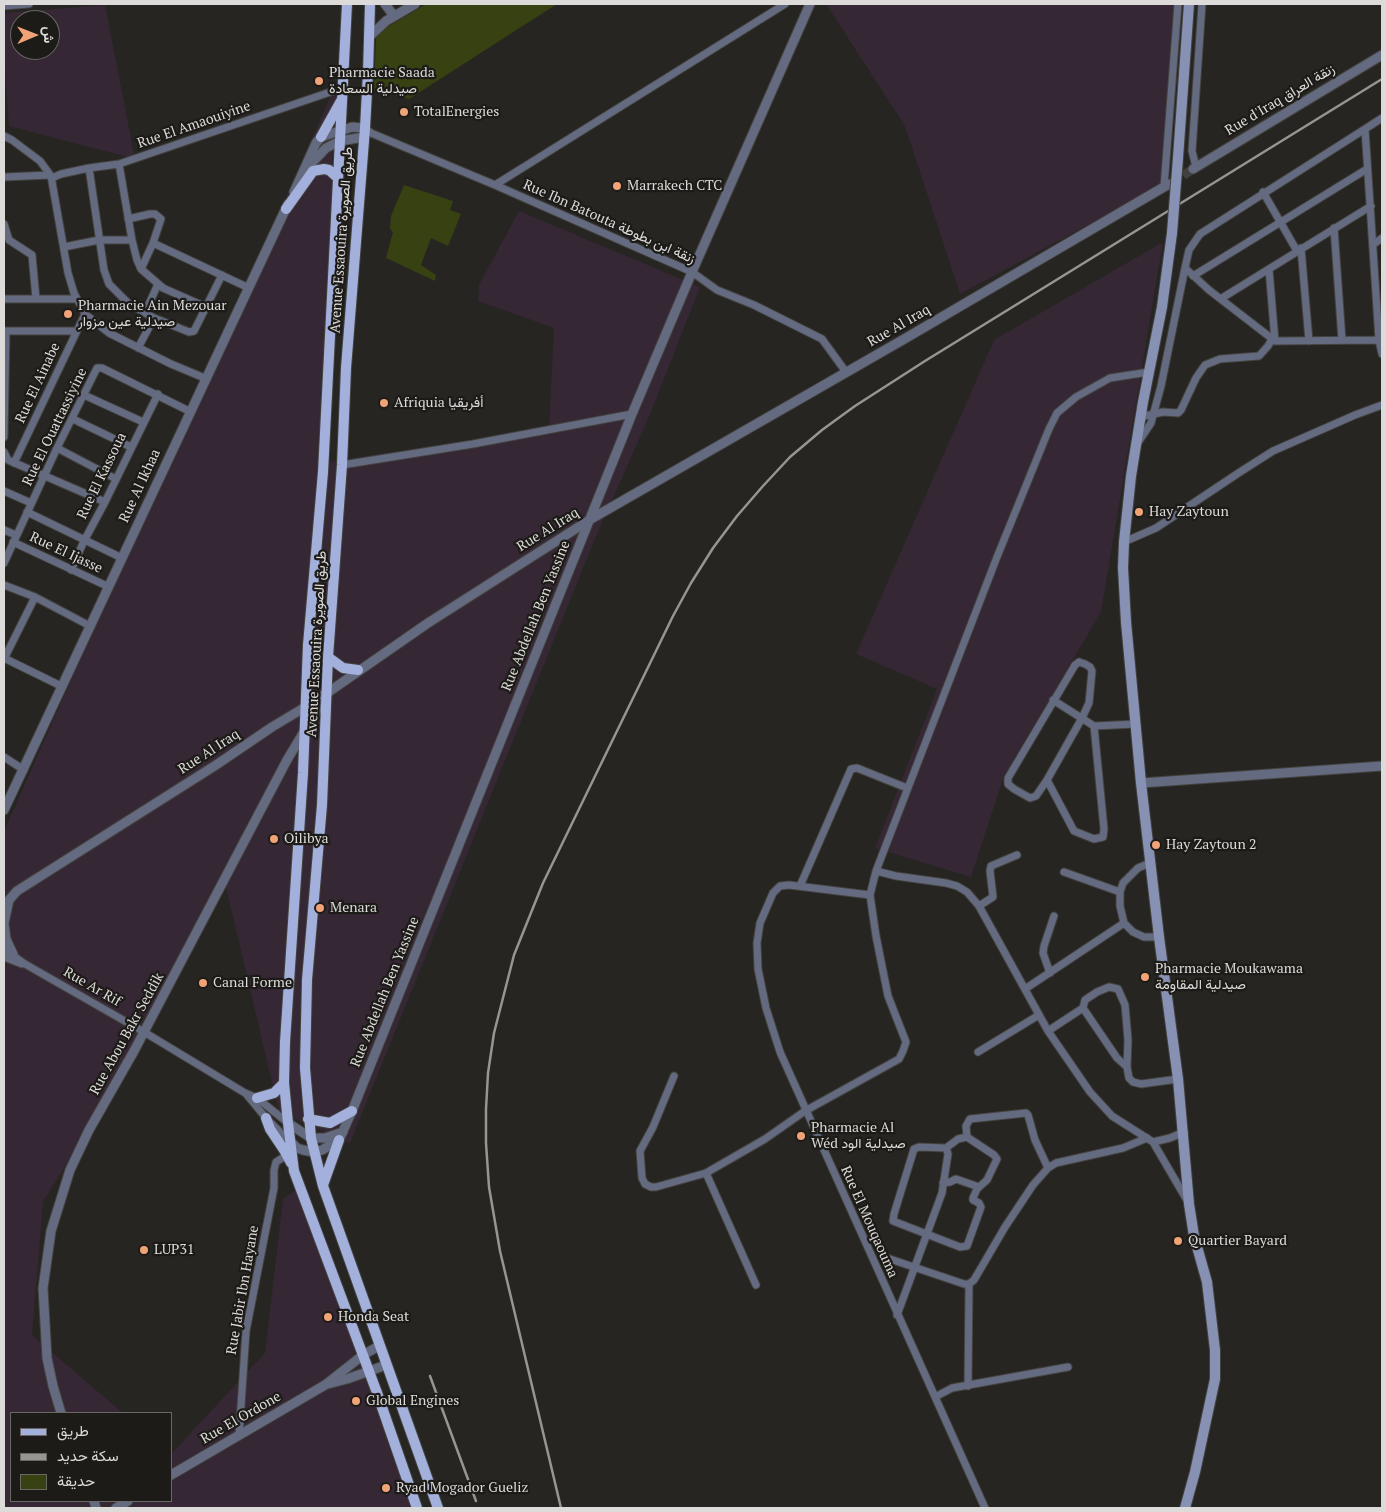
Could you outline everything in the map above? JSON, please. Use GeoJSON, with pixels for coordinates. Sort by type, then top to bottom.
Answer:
{"type":"FeatureCollection","features":[{"type":"Feature","properties":{"kind":"main road","name":"Avenue Essaouira طريق الصويرة"},"geometry":{"type":"LineString","coordinates":[[294,1171],[284,1083],[285,1042],[306,728],[308,644],[323,472],[347,4]]}},
{"type":"Feature","properties":{"kind":"main road","name":"Avenue Essaouira طريق الصويرة"},"geometry":{"type":"LineString","coordinates":[[370,4],[367,133],[346,368],[342,465],[328,657],[322,805],[307,980],[304,1042],[308,1119],[313,1152],[379,1346],[438,1508]]}},
{"type":"Feature","properties":{"kind":"main road"},"geometry":{"type":"LineString","coordinates":[[1186,1508],[1216,1380],[1216,1350],[1207,1282],[1194,1236],[1189,1204],[1178,1079],[1150,863],[1125,600],[1124,542],[1135,447],[1162,307],[1172,233],[1189,4]]}},
{"type":"Feature","properties":{"kind":"main road"},"geometry":{"type":"LineString","coordinates":[[321,137],[342,100]]}},
{"type":"Feature","properties":{"kind":"main road"},"geometry":{"type":"LineString","coordinates":[[286,209],[313,171],[329,170],[338,178]]}},
{"type":"Feature","properties":{"kind":"main road"},"geometry":{"type":"LineString","coordinates":[[328,657],[343,668],[358,670]]}},
{"type":"Feature","properties":{"kind":"main road"},"geometry":{"type":"LineString","coordinates":[[257,1098],[271,1095],[284,1083]]}},
{"type":"Feature","properties":{"kind":"main road"},"geometry":{"type":"LineString","coordinates":[[308,1119],[330,1122],[352,1111]]}},
{"type":"Feature","properties":{"kind":"main road"},"geometry":{"type":"LineString","coordinates":[[266,1118],[270,1129],[287,1154],[294,1171],[369,1371],[417,1508]]}},
{"type":"Feature","properties":{"kind":"main road"},"geometry":{"type":"LineString","coordinates":[[323,1186],[341,1136]]}},
{"type":"Feature","properties":{"kind":"street"},"geometry":{"type":"LineString","coordinates":[[4,6],[28,4]]}},
{"type":"Feature","properties":{"kind":"street"},"geometry":{"type":"LineString","coordinates":[[385,4],[394,16]]}},
{"type":"Feature","properties":{"kind":"street"},"geometry":{"type":"LineString","coordinates":[[369,37],[381,25],[415,4]]}},
{"type":"Feature","properties":{"kind":"street"},"geometry":{"type":"LineString","coordinates":[[495,185],[785,4]]}},
{"type":"Feature","properties":{"kind":"street","name":"Rue Abdellah Ben Yassine"},"geometry":{"type":"LineString","coordinates":[[341,1136],[632,414],[692,272],[810,4]]}},
{"type":"Feature","properties":{"kind":"street"},"geometry":{"type":"LineString","coordinates":[[1167,186],[1178,4]]}},
{"type":"Feature","properties":{"kind":"street"},"geometry":{"type":"LineString","coordinates":[[1194,168],[1192,151],[1202,4]]}},
{"type":"Feature","properties":{"kind":"street","name":"Rue d'Iraq زنقة العراق"},"geometry":{"type":"LineString","coordinates":[[1194,168],[1382,55]]}},
{"type":"Feature","properties":{"kind":"street","name":"Rue El Amaouiyine"},"geometry":{"type":"LineString","coordinates":[[4,177],[51,177],[89,168],[119,164],[342,88]]}},
{"type":"Feature","properties":{"kind":"street"},"geometry":{"type":"LineString","coordinates":[[1135,447],[1148,430],[1154,413],[1189,250],[1200,234],[1263,192],[1382,118]]}},
{"type":"Feature","properties":{"kind":"street"},"geometry":{"type":"LineString","coordinates":[[321,137],[352,127],[367,133]]}},
{"type":"Feature","properties":{"kind":"street"},"geometry":{"type":"LineString","coordinates":[[1365,129],[1374,244],[1379,265],[1379,340],[1382,354]]}},
{"type":"Feature","properties":{"kind":"street","name":"Rue Ibn Batouta زنقة ابن بطوطة"},"geometry":{"type":"LineString","coordinates":[[367,133],[495,185],[692,272],[717,290],[754,305],[822,339],[846,372]]}},
{"type":"Feature","properties":{"kind":"street","name":"Rue Al Ikhaa"},"geometry":{"type":"LineString","coordinates":[[302,174],[326,148],[340,141],[367,133]]}},
{"type":"Feature","properties":{"kind":"street"},"geometry":{"type":"LineString","coordinates":[[4,136],[40,161],[51,177],[68,273],[77,299],[85,314],[106,331],[206,379]]}},
{"type":"Feature","properties":{"kind":"street","name":"Rue Al Ikhaa"},"geometry":{"type":"LineString","coordinates":[[4,810],[316,143],[321,137]]}},
{"type":"Feature","properties":{"kind":"street"},"geometry":{"type":"LineString","coordinates":[[119,164],[132,240],[141,269],[163,288],[206,306]]}},
{"type":"Feature","properties":{"kind":"street"},"geometry":{"type":"LineString","coordinates":[[89,168],[104,270],[109,284],[130,304],[154,318],[192,332],[222,275]]}},
{"type":"Feature","properties":{"kind":"street"},"geometry":{"type":"LineString","coordinates":[[1193,276],[1367,169]]}},
{"type":"Feature","properties":{"kind":"street","name":"Rue Al Iraq"},"geometry":{"type":"LineString","coordinates":[[13,954],[4,932],[6,897],[328,693],[358,670],[428,623],[591,519],[1167,186]]}},
{"type":"Feature","properties":{"kind":"street"},"geometry":{"type":"LineString","coordinates":[[1263,192],[1299,249],[1310,341]]}},
{"type":"Feature","properties":{"kind":"street"},"geometry":{"type":"LineString","coordinates":[[1222,298],[1371,206]]}},
{"type":"Feature","properties":{"kind":"street"},"geometry":{"type":"LineString","coordinates":[[128,219],[150,214],[160,217],[161,220],[141,269]]}},
{"type":"Feature","properties":{"kind":"street"},"geometry":{"type":"LineString","coordinates":[[4,224],[9,240],[32,255],[36,299]]}},
{"type":"Feature","properties":{"kind":"street"},"geometry":{"type":"LineString","coordinates":[[1334,228],[1342,340]]}},
{"type":"Feature","properties":{"kind":"street"},"geometry":{"type":"LineString","coordinates":[[1374,244],[1382,238]]}},
{"type":"Feature","properties":{"kind":"street"},"geometry":{"type":"LineString","coordinates":[[64,247],[99,240],[132,240]]}},
{"type":"Feature","properties":{"kind":"street"},"geometry":{"type":"LineString","coordinates":[[153,243],[249,288]]}},
{"type":"Feature","properties":{"kind":"street"},"geometry":{"type":"LineString","coordinates":[[1185,268],[1274,340],[1379,340]]}},
{"type":"Feature","properties":{"kind":"street"},"geometry":{"type":"LineString","coordinates":[[1140,417],[1154,413],[1178,412],[1181,410],[1204,365],[1220,359],[1259,356],[1274,340],[1269,269]]}},
{"type":"Feature","properties":{"kind":"street"},"geometry":{"type":"LineString","coordinates":[[145,313],[158,284]]}},
{"type":"Feature","properties":{"kind":"street"},"geometry":{"type":"LineString","coordinates":[[4,299],[77,299]]}},
{"type":"Feature","properties":{"kind":"street","name":"Rue El Ainabe"},"geometry":{"type":"LineString","coordinates":[[14,463],[49,393],[75,331],[85,314]]}},
{"type":"Feature","properties":{"kind":"street"},"geometry":{"type":"LineString","coordinates":[[138,348],[154,318]]}},
{"type":"Feature","properties":{"kind":"street"},"geometry":{"type":"LineString","coordinates":[[4,437],[5,331],[75,331]]}},
{"type":"Feature","properties":{"kind":"street","name":"Rue El Ouattassiyine"},"geometry":{"type":"LineString","coordinates":[[4,563],[57,448],[95,371],[99,367],[158,394],[191,412]]}},
{"type":"Feature","properties":{"kind":"street"},"geometry":{"type":"LineString","coordinates":[[674,1076],[653,1127],[640,1151],[642,1178],[645,1184],[650,1187],[706,1174],[765,1139],[806,1111],[899,1058],[906,1042],[888,996],[878,952],[870,895],[876,871],[1049,429],[1058,413],[1076,397],[1110,378],[1149,372]]}},
{"type":"Feature","properties":{"kind":"street","name":"Rue El Kassoua"},"geometry":{"type":"LineString","coordinates":[[71,570],[158,394]]}},
{"type":"Feature","properties":{"kind":"street"},"geometry":{"type":"LineString","coordinates":[[84,395],[143,422]]}},
{"type":"Feature","properties":{"kind":"street"},"geometry":{"type":"LineString","coordinates":[[1124,542],[1156,528],[1273,451],[1382,406]]}},
{"type":"Feature","properties":{"kind":"street"},"geometry":{"type":"LineString","coordinates":[[342,465],[472,444],[632,414]]}},
{"type":"Feature","properties":{"kind":"street"},"geometry":{"type":"LineString","coordinates":[[72,419],[131,447]]}},
{"type":"Feature","properties":{"kind":"street"},"geometry":{"type":"LineString","coordinates":[[57,448],[116,479]]}},
{"type":"Feature","properties":{"kind":"street"},"geometry":{"type":"LineString","coordinates":[[4,452],[6,458],[14,463],[105,502]]}},
{"type":"Feature","properties":{"kind":"street"},"geometry":{"type":"LineString","coordinates":[[4,491],[31,504]]}},
{"type":"Feature","properties":{"kind":"street"},"geometry":{"type":"LineString","coordinates":[[27,512],[122,558]]}},
{"type":"Feature","properties":{"kind":"street","name":"Rue El Ijasse"},"geometry":{"type":"LineString","coordinates":[[4,530],[15,539],[71,570],[109,587]]}},
{"type":"Feature","properties":{"kind":"street"},"geometry":{"type":"LineString","coordinates":[[4,585],[35,596],[90,626]]}},
{"type":"Feature","properties":{"kind":"street"},"geometry":{"type":"LineString","coordinates":[[35,596],[4,659],[61,686]]}},
{"type":"Feature","properties":{"kind":"street"},"geometry":{"type":"LineString","coordinates":[[1079,662],[1090,667],[1092,671],[1092,686],[1089,702],[1047,780],[1033,798],[1020,793],[1008,784],[1008,778],[1053,700],[1075,665],[1079,662]]}},
{"type":"Feature","properties":{"kind":"street","name":"Rue Abou Bakr Seddik"},"geometry":{"type":"LineString","coordinates":[[62,1412],[53,1386],[47,1358],[43,1288],[51,1231],[70,1170],[89,1130],[144,1032],[287,760],[328,693]]}},
{"type":"Feature","properties":{"kind":"street"},"geometry":{"type":"LineString","coordinates":[[1053,700],[1094,726],[1136,724]]}},
{"type":"Feature","properties":{"kind":"street"},"geometry":{"type":"LineString","coordinates":[[1047,780],[1071,828],[1094,839],[1103,837],[1104,829],[1094,726]]}},
{"type":"Feature","properties":{"kind":"street"},"geometry":{"type":"LineString","coordinates":[[4,756],[24,770]]}},
{"type":"Feature","properties":{"kind":"street"},"geometry":{"type":"LineString","coordinates":[[1141,783],[1382,766]]}},
{"type":"Feature","properties":{"kind":"street"},"geometry":{"type":"LineString","coordinates":[[800,886],[851,769],[857,768],[907,788]]}},
{"type":"Feature","properties":{"kind":"street"},"geometry":{"type":"LineString","coordinates":[[979,906],[993,897],[990,871],[992,866],[1017,855]]}},
{"type":"Feature","properties":{"kind":"street"},"geometry":{"type":"LineString","coordinates":[[1150,863],[1138,868],[1123,883],[1120,892],[1120,906],[1124,923],[1133,932],[1144,937],[1159,937]]}},
{"type":"Feature","properties":{"kind":"street"},"geometry":{"type":"LineString","coordinates":[[876,871],[957,886],[967,892],[979,906],[1048,1032],[1090,1092],[1112,1116],[1150,1140],[1189,1204]]}},
{"type":"Feature","properties":{"kind":"street"},"geometry":{"type":"LineString","coordinates":[[1064,872],[1120,892]]}},
{"type":"Feature","properties":{"kind":"street","name":"Rue El Mouqaouma"},"geometry":{"type":"LineString","coordinates":[[870,895],[800,886],[780,886],[773,893],[760,923],[757,943],[758,969],[766,1008],[780,1052],[985,1508]]}},
{"type":"Feature","properties":{"kind":"street"},"geometry":{"type":"LineString","coordinates":[[1050,973],[1043,953],[1054,916]]}},
{"type":"Feature","properties":{"kind":"street"},"geometry":{"type":"LineString","coordinates":[[1025,989],[1124,923]]}},
{"type":"Feature","properties":{"kind":"street","name":"Rue Ar Rif"},"geometry":{"type":"LineString","coordinates":[[4,949],[25,964],[257,1098],[288,1123],[311,1138]]}},
{"type":"Feature","properties":{"kind":"street"},"geometry":{"type":"LineString","coordinates":[[4,957],[25,964]]}},
{"type":"Feature","properties":{"kind":"street"},"geometry":{"type":"LineString","coordinates":[[1048,1032],[1083,1008],[1085,1000],[1098,992],[1109,987],[1118,989],[1125,1005],[1127,1019],[1127,1068],[1129,1078],[1137,1083],[1178,1079]]}},
{"type":"Feature","properties":{"kind":"street"},"geometry":{"type":"LineString","coordinates":[[1083,1008],[1117,1058],[1127,1068]]}},
{"type":"Feature","properties":{"kind":"street"},"geometry":{"type":"LineString","coordinates":[[978,1052],[1039,1015]]}},
{"type":"Feature","properties":{"kind":"street","name":"Rue Ar Rif"},"geometry":{"type":"LineString","coordinates":[[245,1092],[266,1118],[290,1142],[297,1148],[313,1152]]}},
{"type":"Feature","properties":{"kind":"street"},"geometry":{"type":"LineString","coordinates":[[967,1137],[966,1126],[970,1119],[1026,1113],[1035,1140],[1048,1168]]}},
{"type":"Feature","properties":{"kind":"street"},"geometry":{"type":"LineString","coordinates":[[887,1258],[968,1284],[974,1280],[1005,1227],[1048,1168],[1056,1163],[1150,1140],[1170,1138],[1184,1132]]}},
{"type":"Feature","properties":{"kind":"street"},"geometry":{"type":"LineString","coordinates":[[311,1138],[341,1136]]}},
{"type":"Feature","properties":{"kind":"street"},"geometry":{"type":"LineString","coordinates":[[313,1152],[322,1150],[341,1136]]}},
{"type":"Feature","properties":{"kind":"street"},"geometry":{"type":"LineString","coordinates":[[967,1137],[997,1159],[987,1180],[979,1186],[973,1200],[979,1203],[981,1207],[967,1246],[960,1247],[896,1223],[893,1218],[914,1149],[919,1147],[946,1148],[958,1139],[967,1137]]}},
{"type":"Feature","properties":{"kind":"street"},"geometry":{"type":"LineString","coordinates":[[897,1315],[942,1193],[948,1154],[946,1148]]}},
{"type":"Feature","properties":{"kind":"street","name":"Rue Jabir Ibn Hayane"},"geometry":{"type":"LineString","coordinates":[[239,1436],[246,1332],[274,1188],[274,1170],[276,1162],[287,1154]]}},
{"type":"Feature","properties":{"kind":"street"},"geometry":{"type":"LineString","coordinates":[[706,1174],[756,1285]]}},
{"type":"Feature","properties":{"kind":"street"},"geometry":{"type":"LineString","coordinates":[[944,1183],[956,1179],[979,1186]]}},
{"type":"Feature","properties":{"kind":"street"},"geometry":{"type":"LineString","coordinates":[[968,1284],[968,1386]]}},
{"type":"Feature","properties":{"kind":"street","name":"Rue El Ordone"},"geometry":{"type":"LineString","coordinates":[[172,1474],[325,1385],[363,1355],[379,1346]]}},
{"type":"Feature","properties":{"kind":"street","name":"Rue El Ordone"},"geometry":{"type":"LineString","coordinates":[[325,1385],[386,1365]]}},
{"type":"Feature","properties":{"kind":"street"},"geometry":{"type":"LineString","coordinates":[[935,1397],[952,1388],[1068,1367]]}},
{"type":"Feature","properties":{"kind":"shaded area"},"geometry":{"type":"Polygon","coordinates":[[[826,4],[1175,4],[1168,182],[960,294],[905,126],[826,4]]]}},
{"type":"Feature","properties":{"kind":"shaded area"},"geometry":{"type":"Polygon","coordinates":[[[105,5],[135,159],[9,126],[4,57],[4,13],[10,13],[10,60],[60,60],[60,10],[42,10],[105,5]]]}},
{"type":"Feature","properties":{"kind":"shaded area"},"geometry":{"type":"Polygon","coordinates":[[[337,82],[332,150],[333,188],[322,463],[549,428],[554,328],[478,301],[479,285],[519,211],[700,287],[651,412],[594,541],[350,1143],[279,1112],[223,874],[102,1107],[43,1202],[32,1335],[122,1412],[10,1412],[10,1502],[172,1502],[172,1453],[265,1353],[283,1199],[304,1184],[420,1508],[4,1508],[4,831],[337,82]]]}},
{"type":"Feature","properties":{"kind":"shaded area"},"geometry":{"type":"Polygon","coordinates":[[[1163,242],[1101,612],[1004,776],[971,877],[875,848],[937,689],[856,654],[994,340],[1163,242]]]}},
{"type":"Feature","properties":{"kind":"green space"},"geometry":{"type":"Polygon","coordinates":[[[426,4],[557,4],[409,99],[374,90],[376,38],[382,30],[426,4]]]}},
{"type":"Feature","properties":{"kind":"green space"},"geometry":{"type":"Polygon","coordinates":[[[404,185],[453,201],[450,210],[461,214],[448,246],[431,238],[421,265],[436,275],[435,281],[386,258],[393,232],[390,229],[391,216],[404,185]]]}},
{"type":"Feature","properties":{"kind":"tunnel"},"geometry":{"type":"LineString","coordinates":[[1172,183],[1193,169]]}},
{"type":"Feature","properties":{"kind":"railway"},"geometry":{"type":"LineString","coordinates":[[561,1508],[500,1251],[489,1187],[486,1143],[488,1073],[494,1033],[514,955],[543,883],[673,616],[691,583],[713,548],[737,516],[790,457],[822,430],[855,406],[925,361],[1382,79]]}},
{"type":"Feature","properties":{"kind":"railway"},"geometry":{"type":"LineString","coordinates":[[430,1376],[476,1501]]}},
{"type":"Feature","properties":{"kind":"place","name":"Pharmacie Saada صيدلية السعادة"},"geometry":{"type":"Point","coordinates":[319,81]}},
{"type":"Feature","properties":{"kind":"place","name":"TotalEnergies"},"geometry":{"type":"Point","coordinates":[404,112]}},
{"type":"Feature","properties":{"kind":"place","name":"Marrakech CTC"},"geometry":{"type":"Point","coordinates":[617,186]}},
{"type":"Feature","properties":{"kind":"place","name":"Pharmacie Ain Mezouar صيدلية عين مزوار"},"geometry":{"type":"Point","coordinates":[68,314]}},
{"type":"Feature","properties":{"kind":"place","name":"Afriquia أفريقيا"},"geometry":{"type":"Point","coordinates":[384,403]}},
{"type":"Feature","properties":{"kind":"place","name":"Hay Zaytoun"},"geometry":{"type":"Point","coordinates":[1139,512]}},
{"type":"Feature","properties":{"kind":"place","name":"Oilibya"},"geometry":{"type":"Point","coordinates":[274,839]}},
{"type":"Feature","properties":{"kind":"place","name":"Hay Zaytoun 2"},"geometry":{"type":"Point","coordinates":[1156,845]}},
{"type":"Feature","properties":{"kind":"place","name":"Menara"},"geometry":{"type":"Point","coordinates":[320,908]}},
{"type":"Feature","properties":{"kind":"place","name":"Pharmacie Moukawama صيدلية المقاومة"},"geometry":{"type":"Point","coordinates":[1145,977]}},
{"type":"Feature","properties":{"kind":"place","name":"Canal Forme"},"geometry":{"type":"Point","coordinates":[203,983]}},
{"type":"Feature","properties":{"kind":"place","name":"Pharmacie Al Wéd صيدلية الود"},"geometry":{"type":"Point","coordinates":[801,1136]}},
{"type":"Feature","properties":{"kind":"place","name":"Quartier Bayard"},"geometry":{"type":"Point","coordinates":[1178,1241]}},
{"type":"Feature","properties":{"kind":"place","name":"LUP31"},"geometry":{"type":"Point","coordinates":[144,1250]}},
{"type":"Feature","properties":{"kind":"place","name":"Honda Seat"},"geometry":{"type":"Point","coordinates":[328,1317]}},
{"type":"Feature","properties":{"kind":"place","name":"Global Engines"},"geometry":{"type":"Point","coordinates":[356,1401]}},
{"type":"Feature","properties":{"kind":"place","name":"Ryad Mogador Gueliz"},"geometry":{"type":"Point","coordinates":[386,1488]}}]}
